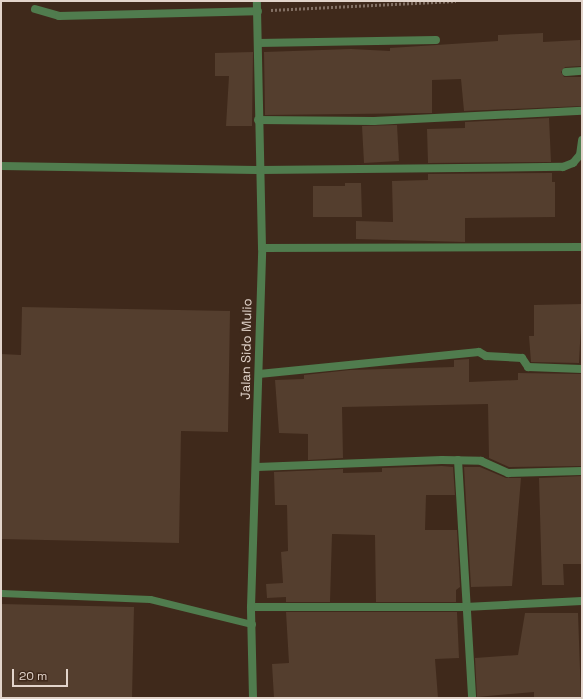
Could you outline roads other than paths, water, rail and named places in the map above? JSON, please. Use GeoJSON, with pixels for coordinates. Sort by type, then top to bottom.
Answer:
{"type":"FeatureCollection","features":[{"type":"Feature","properties":{"kind":"street","name":"Jalan Sido Mulio"},"geometry":{"type":"LineString","coordinates":[[253,698],[251,607],[257,467],[262,248],[258,120],[257,1]]}},
{"type":"Feature","properties":{"kind":"street"},"geometry":{"type":"LineString","coordinates":[[35,9],[59,16],[258,11]]}},
{"type":"Feature","properties":{"kind":"street"},"geometry":{"type":"LineString","coordinates":[[258,43],[436,40]]}},
{"type":"Feature","properties":{"kind":"street"},"geometry":{"type":"LineString","coordinates":[[566,72],[582,71]]}},
{"type":"Feature","properties":{"kind":"street"},"geometry":{"type":"LineString","coordinates":[[258,120],[374,121],[582,112]]}},
{"type":"Feature","properties":{"kind":"street"},"geometry":{"type":"LineString","coordinates":[[1,166],[260,170],[563,167],[573,163],[580,155],[582,140]]}},
{"type":"Feature","properties":{"kind":"street"},"geometry":{"type":"LineString","coordinates":[[262,248],[582,246]]}},
{"type":"Feature","properties":{"kind":"street"},"geometry":{"type":"LineString","coordinates":[[259,374],[478,352],[486,356],[522,358],[528,367],[582,369]]}},
{"type":"Feature","properties":{"kind":"street"},"geometry":{"type":"LineString","coordinates":[[257,467],[458,460],[481,461],[508,473],[582,471]]}},
{"type":"Feature","properties":{"kind":"street"},"geometry":{"type":"LineString","coordinates":[[458,460],[465,607],[472,698]]}},
{"type":"Feature","properties":{"kind":"street"},"geometry":{"type":"LineString","coordinates":[[251,607],[465,607],[582,601]]}},
{"type":"Feature","properties":{"kind":"lane"},"geometry":{"type":"LineString","coordinates":[[1,593],[150,599],[252,624]]}}]}
